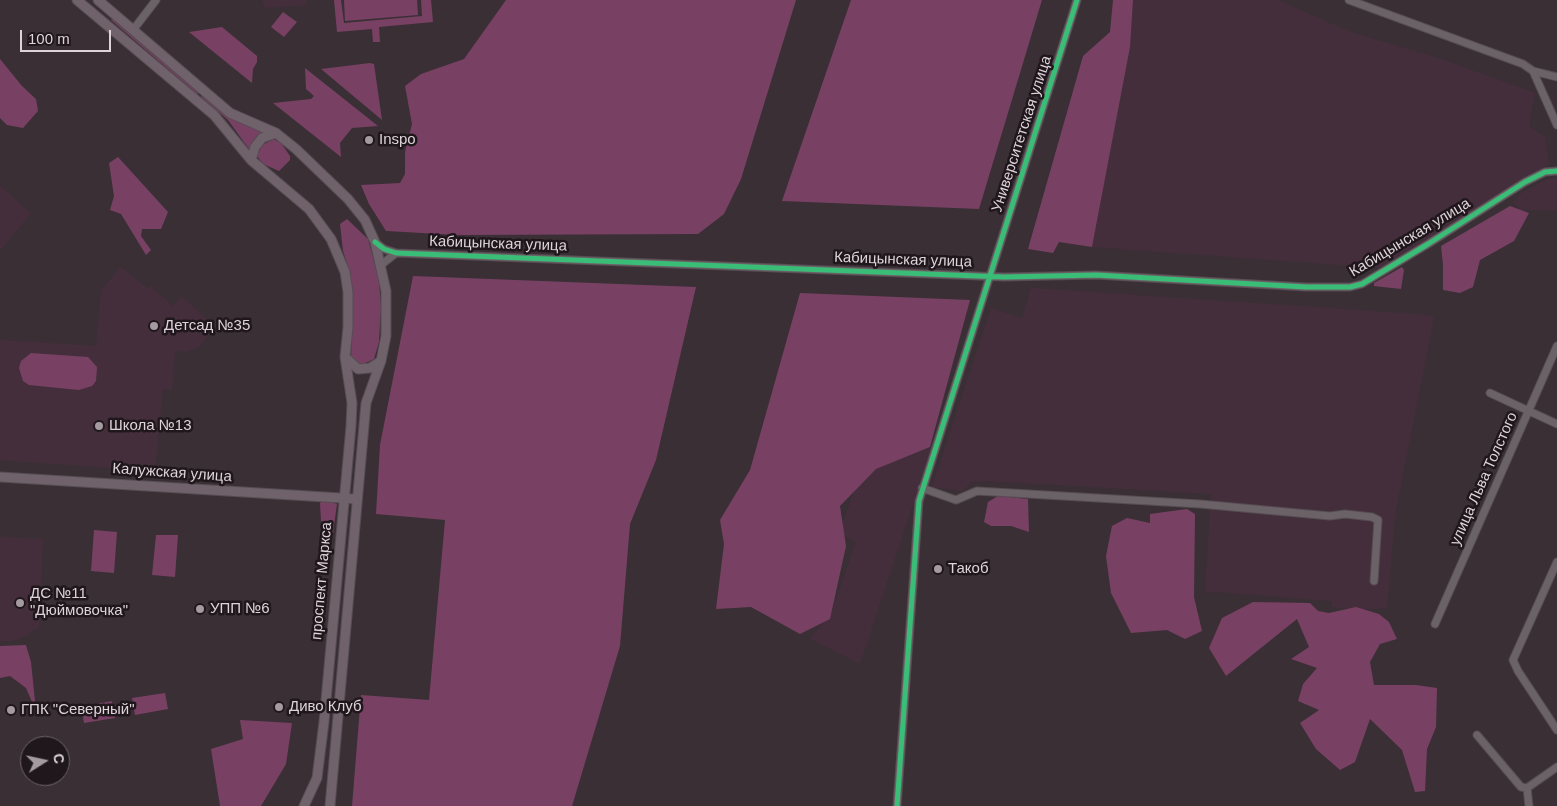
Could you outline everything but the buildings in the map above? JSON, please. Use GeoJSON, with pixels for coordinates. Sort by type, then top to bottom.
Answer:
{"type":"FeatureCollection","features":[{"type":"Feature","properties":{"kind":"main road","name":"проспект Маркса"},"geometry":{"type":"LineString","coordinates":[[77,0],[222,122],[251,160],[309,209],[331,239],[345,272],[348,292],[345,357],[352,403],[318,768],[314,785],[304,806]]}},
{"type":"Feature","properties":{"kind":"main road","name":"проспект Маркса"},"geometry":{"type":"LineString","coordinates":[[98,0],[230,112],[276,133],[318,168],[365,220],[375,242],[386,291],[386,336],[381,361],[366,403],[330,806]]}},
{"type":"Feature","properties":{"kind":"main road"},"geometry":{"type":"LineString","coordinates":[[100,20],[108,9]]}},
{"type":"Feature","properties":{"kind":"main road"},"geometry":{"type":"LineString","coordinates":[[251,160],[254,147],[262,138],[276,133]]}},
{"type":"Feature","properties":{"kind":"main road"},"geometry":{"type":"LineString","coordinates":[[345,357],[358,370],[370,368],[381,361]]}},
{"type":"Feature","properties":{"kind":"main road","name":"Калужская улица"},"geometry":{"type":"LineString","coordinates":[[0,477],[357,499]]}},
{"type":"Feature","properties":{"kind":"street"},"geometry":{"type":"LineString","coordinates":[[133,30],[156,0]]}},
{"type":"Feature","properties":{"kind":"street","name":"Университетская улица"},"geometry":{"type":"LineString","coordinates":[[897,806],[919,501],[1077,0]]}},
{"type":"Feature","properties":{"kind":"street"},"geometry":{"type":"LineString","coordinates":[[1349,0],[1523,64],[1533,71],[1557,77]]}},
{"type":"Feature","properties":{"kind":"street"},"geometry":{"type":"LineString","coordinates":[[1533,71],[1557,125]]}},
{"type":"Feature","properties":{"kind":"street","name":"Кабицынская улица"},"geometry":{"type":"LineString","coordinates":[[396,253],[1028,278],[1064,274],[1096,275],[1306,288],[1350,287],[1362,284],[1525,182],[1545,172],[1557,171]]}},
{"type":"Feature","properties":{"kind":"street"},"geometry":{"type":"LineString","coordinates":[[375,242],[384,249],[396,253]]}},
{"type":"Feature","properties":{"kind":"street"},"geometry":{"type":"LineString","coordinates":[[381,265],[396,253]]}},
{"type":"Feature","properties":{"kind":"street","name":"улица Льва Толстого"},"geometry":{"type":"LineString","coordinates":[[1435,624],[1557,346]]}},
{"type":"Feature","properties":{"kind":"street"},"geometry":{"type":"LineString","coordinates":[[1490,393],[1557,424]]}},
{"type":"Feature","properties":{"kind":"street"},"geometry":{"type":"LineString","coordinates":[[922,488],[956,500],[977,491],[1200,504],[1330,516],[1345,514],[1372,516],[1378,520],[1374,581]]}},
{"type":"Feature","properties":{"kind":"street"},"geometry":{"type":"LineString","coordinates":[[1557,562],[1513,660],[1518,671],[1557,730]]}},
{"type":"Feature","properties":{"kind":"street"},"geometry":{"type":"LineString","coordinates":[[1477,735],[1521,787],[1526,788]]}},
{"type":"Feature","properties":{"kind":"street"},"geometry":{"type":"LineString","coordinates":[[1526,788],[1557,767]]}},
{"type":"Feature","properties":{"kind":"street"},"geometry":{"type":"LineString","coordinates":[[1526,788],[1529,806]]}},
{"type":"Feature","properties":{"kind":"shaded area"},"geometry":{"type":"Polygon","coordinates":[[[262,0],[306,0],[306,5],[265,8],[262,0]]]}},
{"type":"Feature","properties":{"kind":"shaded area"},"geometry":{"type":"Polygon","coordinates":[[[334,0],[341,0],[344,23],[422,16],[421,0],[431,0],[433,22],[379,27],[380,42],[373,42],[372,29],[337,32],[334,0]]]}},
{"type":"Feature","properties":{"kind":"shaded area"},"geometry":{"type":"Polygon","coordinates":[[[344,0],[417,0],[418,15],[345,21],[344,0]]]}},
{"type":"Feature","properties":{"kind":"shaded area"},"geometry":{"type":"Polygon","coordinates":[[[506,0],[796,0],[741,179],[724,214],[698,234],[458,235],[386,231],[369,204],[361,185],[400,183],[405,174],[405,152],[412,124],[405,86],[421,74],[464,59],[506,0]]]}},
{"type":"Feature","properties":{"kind":"shaded area"},"geometry":{"type":"Polygon","coordinates":[[[851,0],[1042,0],[979,209],[782,201],[851,0]]]}},
{"type":"Feature","properties":{"kind":"shaded area"},"geometry":{"type":"Polygon","coordinates":[[[1113,0],[1133,0],[1130,47],[1092,247],[1059,242],[1053,253],[1028,249],[1083,56],[1110,32],[1113,0]]]}},
{"type":"Feature","properties":{"kind":"shaded area"},"geometry":{"type":"Polygon","coordinates":[[[1133,0],[1277,0],[1351,32],[1441,59],[1535,93],[1529,126],[1545,137],[1549,164],[1384,268],[1092,247],[1130,47],[1133,0]]]}},
{"type":"Feature","properties":{"kind":"shaded area"},"geometry":{"type":"Polygon","coordinates":[[[283,12],[297,22],[284,37],[271,27],[283,12]]]}},
{"type":"Feature","properties":{"kind":"shaded area"},"geometry":{"type":"Polygon","coordinates":[[[112,19],[199,93],[197,94],[112,19]]]}},
{"type":"Feature","properties":{"kind":"shaded area"},"geometry":{"type":"Polygon","coordinates":[[[222,27],[257,56],[257,62],[253,69],[252,83],[189,32],[222,27]]]}},
{"type":"Feature","properties":{"kind":"shaded area"},"geometry":{"type":"Polygon","coordinates":[[[0,59],[22,86],[36,99],[38,111],[23,128],[7,125],[0,118],[0,59]]]}},
{"type":"Feature","properties":{"kind":"shaded area"},"geometry":{"type":"Polygon","coordinates":[[[374,64],[382,120],[321,69],[374,64]]]}},
{"type":"Feature","properties":{"kind":"shaded area"},"geometry":{"type":"Polygon","coordinates":[[[305,68],[378,126],[352,128],[340,143],[341,157],[273,103],[311,99],[314,96],[306,89],[305,68]]]}},
{"type":"Feature","properties":{"kind":"shaded area"},"geometry":{"type":"Polygon","coordinates":[[[202,96],[230,117],[264,133],[255,138],[249,149],[228,120],[202,96]]]}},
{"type":"Feature","properties":{"kind":"shaded area"},"geometry":{"type":"Polygon","coordinates":[[[274,139],[281,143],[290,156],[290,160],[279,171],[263,164],[257,156],[262,145],[274,139]]]}},
{"type":"Feature","properties":{"kind":"shaded area"},"geometry":{"type":"Polygon","coordinates":[[[118,157],[168,212],[161,229],[142,229],[141,236],[151,250],[146,255],[121,214],[110,210],[114,196],[109,163],[118,157]]]}},
{"type":"Feature","properties":{"kind":"shaded area"},"geometry":{"type":"Polygon","coordinates":[[[1557,177],[1557,210],[1521,210],[1513,202],[1521,193],[1546,180],[1557,177]]]}},
{"type":"Feature","properties":{"kind":"shaded area"},"geometry":{"type":"Polygon","coordinates":[[[0,186],[31,213],[0,251],[0,186]]]}},
{"type":"Feature","properties":{"kind":"shaded area"},"geometry":{"type":"Polygon","coordinates":[[[1510,206],[1529,213],[1514,241],[1480,260],[1473,287],[1460,293],[1443,290],[1441,246],[1510,206]]]}},
{"type":"Feature","properties":{"kind":"shaded area"},"geometry":{"type":"Polygon","coordinates":[[[347,219],[368,239],[379,280],[381,307],[379,342],[374,359],[361,365],[354,362],[351,358],[353,294],[350,272],[343,251],[340,224],[347,219]]]}},
{"type":"Feature","properties":{"kind":"shaded area"},"geometry":{"type":"Polygon","coordinates":[[[121,267],[148,289],[150,286],[173,306],[181,296],[208,320],[211,332],[199,347],[186,352],[175,350],[172,390],[163,389],[155,471],[0,460],[0,340],[96,346],[101,290],[121,267]]]}},
{"type":"Feature","properties":{"kind":"shaded area"},"geometry":{"type":"Polygon","coordinates":[[[1402,267],[1404,270],[1401,289],[1374,286],[1374,283],[1402,267]]]}},
{"type":"Feature","properties":{"kind":"shaded area"},"geometry":{"type":"Polygon","coordinates":[[[413,276],[696,287],[656,460],[630,524],[620,646],[572,806],[352,806],[361,695],[429,700],[445,520],[376,514],[380,445],[413,276]]]}},
{"type":"Feature","properties":{"kind":"shaded area"},"geometry":{"type":"Polygon","coordinates":[[[1031,288],[1418,314],[1434,317],[1395,515],[1387,608],[1357,610],[1332,607],[1332,601],[1219,592],[1205,593],[1211,494],[990,481],[971,482],[963,491],[932,487],[991,308],[1022,318],[1031,288]]]}},
{"type":"Feature","properties":{"kind":"shaded area"},"geometry":{"type":"Polygon","coordinates":[[[800,293],[970,300],[930,447],[876,469],[840,506],[846,546],[830,619],[800,634],[751,607],[716,609],[724,544],[720,520],[750,470],[800,293]]]}},
{"type":"Feature","properties":{"kind":"shaded area"},"geometry":{"type":"Polygon","coordinates":[[[31,353],[88,357],[97,367],[96,381],[92,386],[79,390],[29,385],[23,381],[19,368],[21,361],[31,353]]]}},
{"type":"Feature","properties":{"kind":"shaded area"},"geometry":{"type":"Polygon","coordinates":[[[932,447],[860,664],[810,639],[832,611],[856,542],[839,533],[856,486],[880,466],[932,447]]]}},
{"type":"Feature","properties":{"kind":"shaded area"},"geometry":{"type":"Polygon","coordinates":[[[998,496],[1028,499],[1029,532],[1011,526],[991,526],[984,522],[988,502],[998,496]]]}},
{"type":"Feature","properties":{"kind":"shaded area"},"geometry":{"type":"Polygon","coordinates":[[[324,500],[337,504],[333,533],[330,533],[327,522],[321,521],[320,503],[324,500]]]}},
{"type":"Feature","properties":{"kind":"shaded area"},"geometry":{"type":"Polygon","coordinates":[[[1187,509],[1195,514],[1194,597],[1202,631],[1185,639],[1167,630],[1131,633],[1111,593],[1106,556],[1112,526],[1127,518],[1150,523],[1150,514],[1187,509]]]}},
{"type":"Feature","properties":{"kind":"shaded area"},"geometry":{"type":"Polygon","coordinates":[[[94,530],[117,532],[114,573],[91,571],[94,530]]]}},
{"type":"Feature","properties":{"kind":"shaded area"},"geometry":{"type":"Polygon","coordinates":[[[156,535],[178,535],[175,577],[152,575],[156,535]]]}},
{"type":"Feature","properties":{"kind":"shaded area","name":"ДС №11 \"Дюймовочка\""},"geometry":{"type":"Polygon","coordinates":[[[0,537],[43,539],[39,628],[29,632],[29,635],[12,641],[0,641],[0,537]]]}},
{"type":"Feature","properties":{"kind":"shaded area"},"geometry":{"type":"Polygon","coordinates":[[[1253,602],[1310,603],[1318,611],[1329,613],[1356,607],[1379,614],[1389,622],[1397,639],[1380,644],[1370,662],[1374,685],[1416,685],[1437,688],[1436,727],[1427,749],[1425,791],[1415,792],[1402,750],[1370,719],[1355,762],[1340,770],[1316,749],[1300,723],[1319,710],[1298,701],[1303,684],[1317,668],[1291,659],[1309,647],[1297,619],[1226,676],[1209,648],[1222,618],[1253,602]]]}},
{"type":"Feature","properties":{"kind":"shaded area"},"geometry":{"type":"Polygon","coordinates":[[[26,645],[31,662],[36,711],[26,688],[10,676],[0,678],[0,646],[26,645]]]}},
{"type":"Feature","properties":{"kind":"shaded area"},"geometry":{"type":"Polygon","coordinates":[[[165,693],[168,709],[135,715],[132,698],[165,693]]]}},
{"type":"Feature","properties":{"kind":"shaded area"},"geometry":{"type":"Polygon","coordinates":[[[112,701],[115,718],[84,723],[81,707],[112,701]]]}},
{"type":"Feature","properties":{"kind":"shaded area"},"geometry":{"type":"Polygon","coordinates":[[[240,720],[292,723],[286,764],[261,806],[220,806],[211,749],[243,739],[240,720]]]}},
{"type":"Feature","properties":{"kind":"cycle path"},"geometry":{"type":"LineString","coordinates":[[897,806],[919,501],[1077,0]]}},
{"type":"Feature","properties":{"kind":"cycle path"},"geometry":{"type":"LineString","coordinates":[[375,242],[384,249],[396,253],[1004,277],[1096,275],[1306,287],[1350,287],[1362,284],[1525,182],[1545,172],[1557,171]]}},
{"type":"Feature","properties":{"kind":"place","name":"Inspo"},"geometry":{"type":"Point","coordinates":[369,140]}},
{"type":"Feature","properties":{"kind":"place","name":"Детсад №35"},"geometry":{"type":"Point","coordinates":[154,326]}},
{"type":"Feature","properties":{"kind":"place","name":"Школа №13"},"geometry":{"type":"Point","coordinates":[99,426]}},
{"type":"Feature","properties":{"kind":"place","name":"Такоб"},"geometry":{"type":"Point","coordinates":[938,569]}},
{"type":"Feature","properties":{"kind":"place","name":"ДС №11 \"Дюймовочка\""},"geometry":{"type":"Point","coordinates":[20,603]}},
{"type":"Feature","properties":{"kind":"place","name":"УПП №6"},"geometry":{"type":"Point","coordinates":[200,609]}},
{"type":"Feature","properties":{"kind":"place","name":"Диво Клуб"},"geometry":{"type":"Point","coordinates":[279,707]}},
{"type":"Feature","properties":{"kind":"place","name":"ГПК \"Северный\""},"geometry":{"type":"Point","coordinates":[11,710]}}]}
